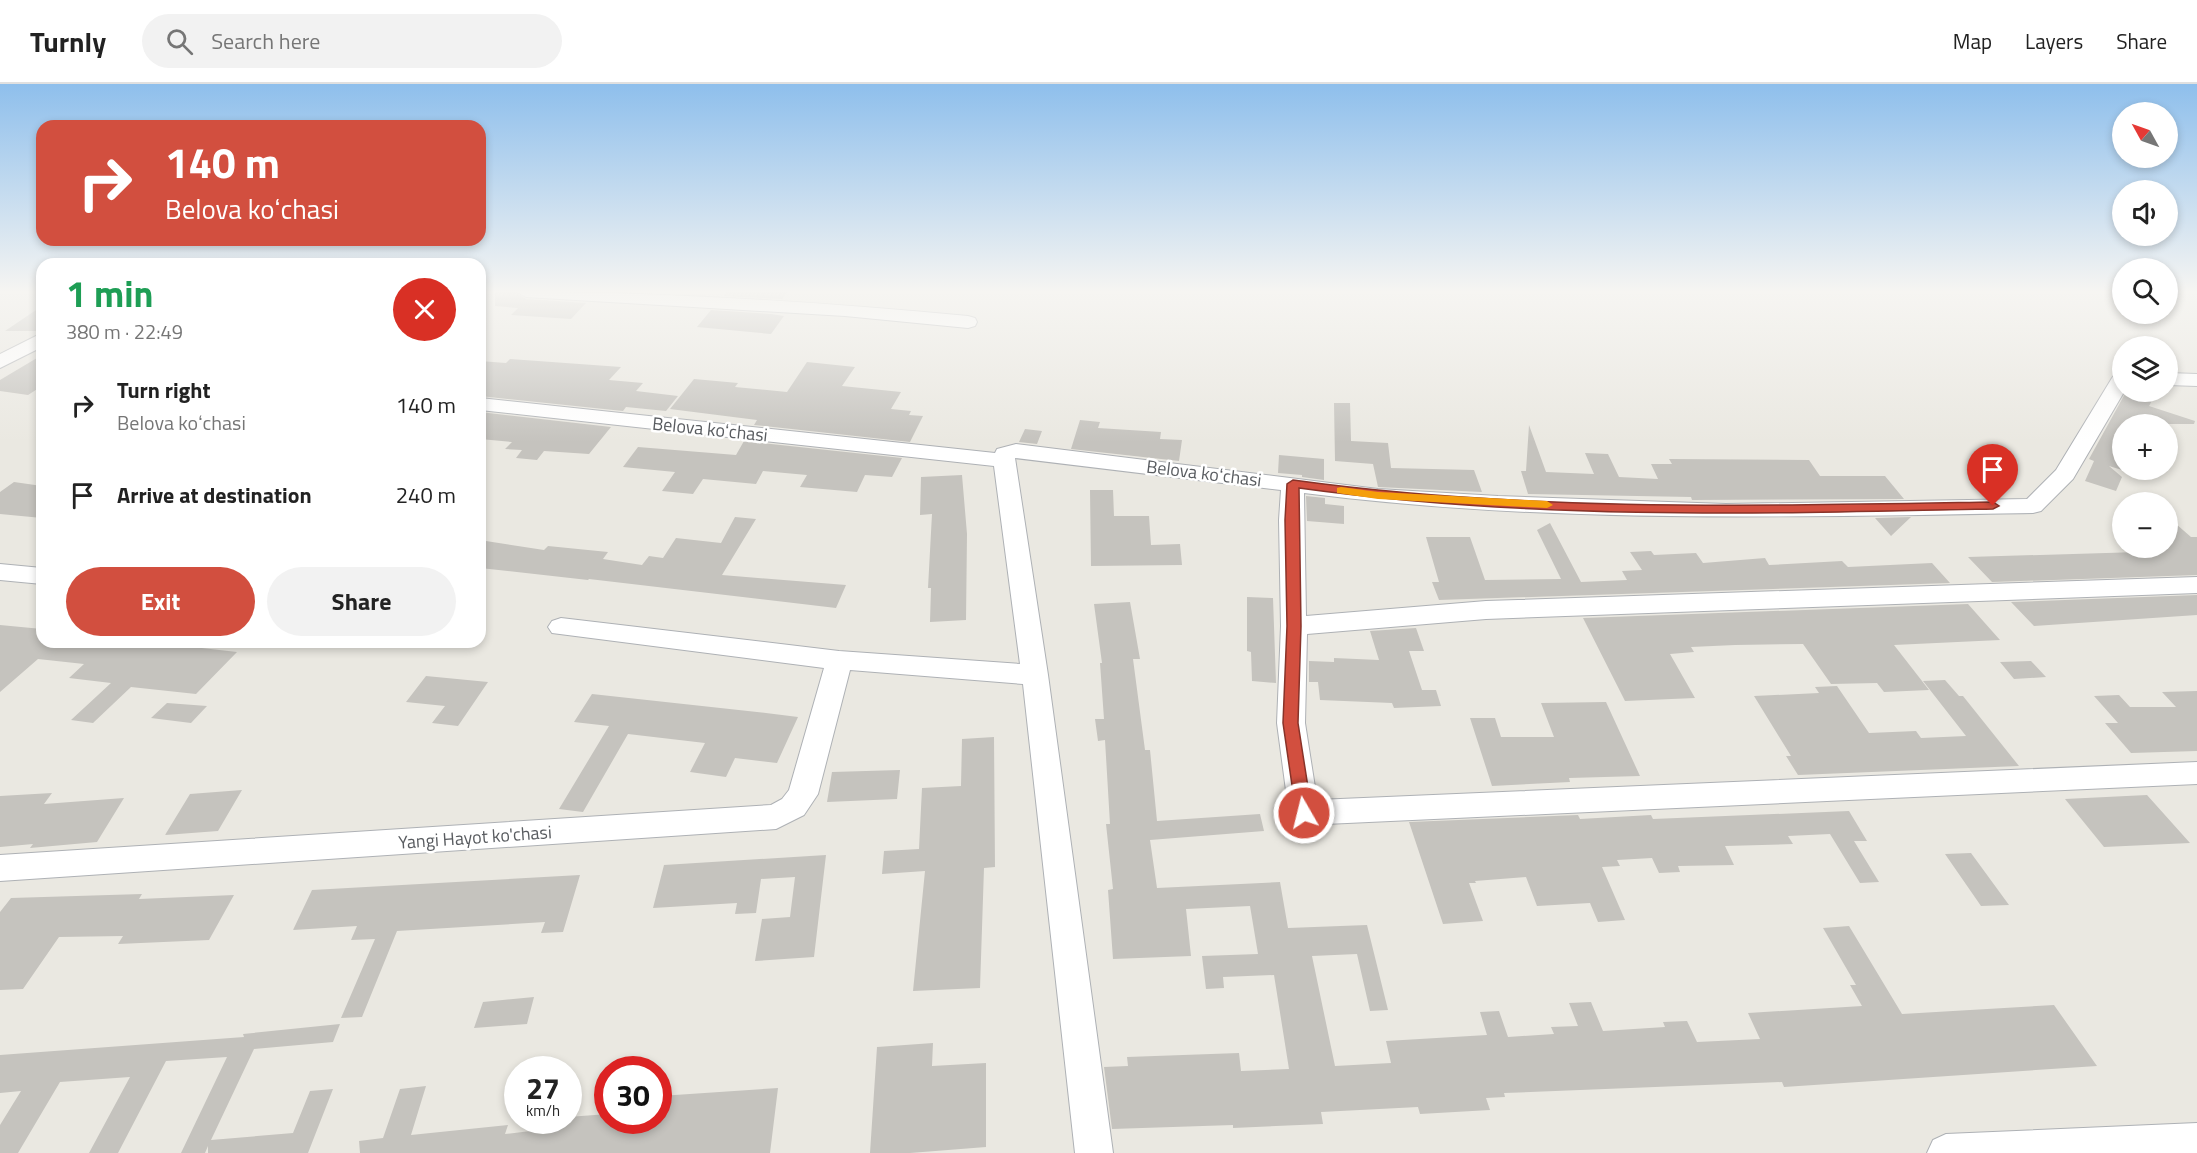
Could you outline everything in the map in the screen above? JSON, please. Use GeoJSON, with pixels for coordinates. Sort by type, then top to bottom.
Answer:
{"type":"FeatureCollection","features":[{"type":"Feature","properties":{"kind":"street"},"geometry":{"type":"LineString","coordinates":[[9,358],[36,342]]}},
{"type":"Feature","properties":{"kind":"street"},"geometry":{"type":"LineString","coordinates":[[9,358],[36,357]]}},
{"type":"Feature","properties":{"kind":"street"},"geometry":{"type":"LineString","coordinates":[[2178,379],[2197,380]]}},
{"type":"Feature","properties":{"kind":"street","name":"Belova koʻchasi"},"geometry":{"type":"LineString","coordinates":[[486,405],[1004,461],[1005,454],[1016,450],[1378,495],[1498,503],[1726,511],[2033,506],[2065,474],[2112,395]]}},
{"type":"Feature","properties":{"kind":"street"},"geometry":{"type":"LineString","coordinates":[[1004,461],[1035,675],[1094,1153]]}},
{"type":"Feature","properties":{"kind":"street"},"geometry":{"type":"LineString","coordinates":[[1293,484],[1294,626],[1291,723],[1304,813],[2197,772]]}},
{"type":"Feature","properties":{"kind":"street"},"geometry":{"type":"LineString","coordinates":[[0,572],[36,575]]}},
{"type":"Feature","properties":{"kind":"street"},"geometry":{"type":"LineString","coordinates":[[1294,626],[1486,610],[2197,585]]}},
{"type":"Feature","properties":{"kind":"street"},"geometry":{"type":"LineString","coordinates":[[561,627],[839,660],[1035,675]]}},
{"type":"Feature","properties":{"kind":"street","name":"Yangi Hayot ko'chasi"},"geometry":{"type":"LineString","coordinates":[[0,868],[776,817],[793,807],[803,794],[839,660]]}},
{"type":"Feature","properties":{"kind":"street"},"geometry":{"type":"LineString","coordinates":[[1946,1153],[2197,1142]]}},
{"type":"Feature","properties":{"kind":"building"},"geometry":{"type":"Polygon","coordinates":[[[36,359],[36,390],[28,395],[0,391],[0,380],[36,359]]]}},
{"type":"Feature","properties":{"kind":"building"},"geometry":{"type":"Polygon","coordinates":[[[510,359],[621,367],[609,380],[643,383],[636,391],[678,396],[666,411],[626,407],[623,411],[486,397],[486,361],[506,363],[510,359]]]}},
{"type":"Feature","properties":{"kind":"building"},"geometry":{"type":"Polygon","coordinates":[[[807,362],[855,367],[842,386],[901,392],[891,409],[911,411],[909,415],[923,416],[910,442],[754,425],[757,420],[670,409],[694,379],[738,383],[735,387],[787,392],[807,362]]]}},
{"type":"Feature","properties":{"kind":"building"},"geometry":{"type":"Polygon","coordinates":[[[2120,402],[2151,402],[2149,406],[2174,414],[2114,414],[2120,402]]]}},
{"type":"Feature","properties":{"kind":"building"},"geometry":{"type":"Polygon","coordinates":[[[1334,403],[1350,403],[1351,441],[1388,443],[1391,468],[1474,470],[1482,492],[1378,487],[1373,464],[1335,461],[1334,403]]]}},
{"type":"Feature","properties":{"kind":"building"},"geometry":{"type":"Polygon","coordinates":[[[486,413],[611,427],[589,454],[544,451],[537,460],[516,458],[522,450],[505,449],[512,442],[486,440],[486,413]]]}},
{"type":"Feature","properties":{"kind":"building"},"geometry":{"type":"Polygon","coordinates":[[[2178,415],[2195,421],[2194,424],[2178,424],[2178,415]]]}},
{"type":"Feature","properties":{"kind":"building"},"geometry":{"type":"Polygon","coordinates":[[[2112,417],[2112,467],[2109,466],[2112,469],[2112,480],[2121,480],[2116,491],[2085,481],[2094,461],[2089,459],[2112,417]]]}},
{"type":"Feature","properties":{"kind":"building"},"geometry":{"type":"Polygon","coordinates":[[[1080,420],[1100,422],[1098,428],[1161,432],[1160,439],[1182,440],[1179,461],[1071,449],[1080,420]]]}},
{"type":"Feature","properties":{"kind":"building"},"geometry":{"type":"Polygon","coordinates":[[[1529,425],[1546,472],[1594,474],[1585,453],[1608,454],[1619,477],[1658,479],[1651,464],[1672,464],[1669,459],[1809,460],[1820,476],[1885,476],[1904,499],[1692,500],[1691,497],[1528,494],[1521,471],[1526,471],[1529,425]]]}},
{"type":"Feature","properties":{"kind":"building"},"geometry":{"type":"Polygon","coordinates":[[[1025,429],[1042,431],[1037,444],[1019,442],[1025,429]]]}},
{"type":"Feature","properties":{"kind":"building"},"geometry":{"type":"Polygon","coordinates":[[[744,441],[902,458],[892,477],[865,475],[857,492],[800,487],[807,475],[763,471],[756,484],[703,479],[693,494],[662,491],[675,472],[623,467],[638,447],[736,455],[744,441]]]}},
{"type":"Feature","properties":{"kind":"building"},"geometry":{"type":"Polygon","coordinates":[[[1279,455],[1324,459],[1324,480],[1278,473],[1279,455]]]}},
{"type":"Feature","properties":{"kind":"building"},"geometry":{"type":"Polygon","coordinates":[[[962,475],[967,534],[966,620],[930,622],[931,588],[928,588],[932,514],[920,515],[921,477],[962,475]]]}},
{"type":"Feature","properties":{"kind":"building"},"geometry":{"type":"Polygon","coordinates":[[[14,482],[36,485],[36,517],[0,514],[0,492],[14,482]]]}},
{"type":"Feature","properties":{"kind":"building"},"geometry":{"type":"Polygon","coordinates":[[[1090,490],[1113,490],[1114,516],[1149,516],[1151,545],[1180,544],[1182,565],[1091,566],[1090,490]]]}},
{"type":"Feature","properties":{"kind":"building"},"geometry":{"type":"Polygon","coordinates":[[[1306,496],[1325,498],[1325,504],[1344,506],[1344,524],[1307,521],[1306,496]]]}},
{"type":"Feature","properties":{"kind":"building"},"geometry":{"type":"Polygon","coordinates":[[[735,517],[756,519],[722,575],[846,585],[836,608],[486,569],[486,541],[544,550],[548,546],[608,552],[603,559],[642,565],[649,556],[663,558],[676,538],[721,543],[735,517]]]}},
{"type":"Feature","properties":{"kind":"building"},"geometry":{"type":"Polygon","coordinates":[[[1911,517],[1891,536],[1875,518],[1911,517]]]}},
{"type":"Feature","properties":{"kind":"building"},"geometry":{"type":"Polygon","coordinates":[[[1550,523],[1581,582],[1627,580],[1622,571],[1642,570],[1630,552],[1651,551],[1654,555],[1696,553],[1703,563],[1765,558],[1769,565],[1842,561],[1848,567],[1932,563],[1950,583],[1439,600],[1432,582],[1439,582],[1426,537],[1470,537],[1485,580],[1561,579],[1537,530],[1550,523]]]}},
{"type":"Feature","properties":{"kind":"building"},"geometry":{"type":"Polygon","coordinates":[[[2178,526],[2191,537],[2197,537],[2197,575],[1992,582],[1968,557],[2112,553],[2112,558],[2178,558],[2178,526]]]}},
{"type":"Feature","properties":{"kind":"building"},"geometry":{"type":"Polygon","coordinates":[[[2197,595],[2197,615],[2034,626],[2011,602],[2197,595]]]}},
{"type":"Feature","properties":{"kind":"building"},"geometry":{"type":"Polygon","coordinates":[[[1247,597],[1273,598],[1276,683],[1252,681],[1251,652],[1247,651],[1247,597]]]}},
{"type":"Feature","properties":{"kind":"building"},"geometry":{"type":"Polygon","coordinates":[[[1130,602],[1140,659],[1133,659],[1145,750],[1150,750],[1157,821],[1260,814],[1264,831],[1150,840],[1157,888],[1280,882],[1288,928],[1367,925],[1388,1010],[1370,1011],[1357,954],[1312,956],[1335,1066],[1391,1063],[1386,1041],[1487,1035],[1480,1012],[1499,1011],[1508,1037],[1554,1034],[1551,1027],[1578,1026],[1569,1003],[1591,1002],[1603,1031],[1665,1027],[1663,1022],[1687,1021],[1697,1042],[1760,1039],[1748,1013],[1862,1006],[1850,985],[1856,985],[1823,928],[1849,926],[1902,1014],[2054,1005],[2097,1066],[1784,1087],[1782,1082],[1504,1093],[1505,1097],[1486,1098],[1490,1110],[1420,1114],[1418,1107],[1321,1112],[1323,1124],[1233,1128],[1233,1125],[1112,1129],[1104,1067],[1128,1066],[1127,1057],[1239,1053],[1241,1071],[1289,1069],[1274,975],[1223,977],[1224,988],[1206,989],[1202,956],[1258,954],[1250,906],[1186,909],[1191,956],[1113,959],[1108,890],[1113,889],[1106,824],[1110,824],[1105,740],[1098,741],[1095,719],[1104,719],[1100,663],[1102,663],[1094,604],[1130,602]]]}},
{"type":"Feature","properties":{"kind":"building"},"geometry":{"type":"Polygon","coordinates":[[[1968,604],[2000,640],[1894,645],[1929,690],[1884,692],[1877,683],[1831,684],[1803,644],[1735,645],[1691,647],[1694,652],[1670,654],[1695,698],[1625,701],[1583,618],[1968,604]]]}},
{"type":"Feature","properties":{"kind":"building"},"geometry":{"type":"Polygon","coordinates":[[[0,625],[36,628],[36,648],[202,648],[237,652],[196,694],[131,687],[93,723],[71,720],[111,683],[69,678],[84,664],[38,659],[0,692],[0,625]]]}},
{"type":"Feature","properties":{"kind":"building"},"geometry":{"type":"Polygon","coordinates":[[[1416,628],[1424,651],[1409,651],[1422,690],[1436,690],[1441,706],[1394,708],[1392,703],[1320,700],[1318,682],[1309,682],[1309,661],[1334,662],[1334,658],[1379,660],[1370,631],[1416,628]]]}},
{"type":"Feature","properties":{"kind":"building"},"geometry":{"type":"Polygon","coordinates":[[[2031,661],[2046,677],[2014,679],[2000,662],[2031,661]]]}},
{"type":"Feature","properties":{"kind":"building"},"geometry":{"type":"Polygon","coordinates":[[[426,676],[488,682],[458,726],[432,723],[445,706],[406,702],[426,676]]]}},
{"type":"Feature","properties":{"kind":"building"},"geometry":{"type":"Polygon","coordinates":[[[1945,680],[1959,696],[1963,696],[2019,766],[1798,775],[1786,756],[1791,756],[1754,696],[1819,693],[1815,687],[1837,686],[1869,733],[1916,731],[1921,738],[1966,736],[1923,681],[1945,680]]]}},
{"type":"Feature","properties":{"kind":"building"},"geometry":{"type":"Polygon","coordinates":[[[2197,691],[2197,751],[2131,753],[2105,723],[2118,723],[2094,696],[2119,695],[2130,707],[2176,707],[2162,692],[2197,691]]]}},
{"type":"Feature","properties":{"kind":"building"},"geometry":{"type":"Polygon","coordinates":[[[592,694],[798,717],[777,763],[735,758],[726,777],[690,772],[705,743],[628,734],[583,812],[559,809],[609,726],[574,722],[592,694]]]}},
{"type":"Feature","properties":{"kind":"building"},"geometry":{"type":"Polygon","coordinates":[[[1606,702],[1640,776],[1569,778],[1570,782],[1492,786],[1470,718],[1495,718],[1501,737],[1554,737],[1541,703],[1606,702]]]}},
{"type":"Feature","properties":{"kind":"building"},"geometry":{"type":"Polygon","coordinates":[[[167,703],[207,706],[191,723],[151,718],[167,703]]]}},
{"type":"Feature","properties":{"kind":"building"},"geometry":{"type":"Polygon","coordinates":[[[994,737],[995,867],[984,868],[980,988],[913,991],[925,871],[882,874],[884,851],[919,849],[922,788],[961,786],[962,739],[994,737]]]}},
{"type":"Feature","properties":{"kind":"building"},"geometry":{"type":"Polygon","coordinates":[[[900,770],[897,799],[827,802],[832,772],[900,770]]]}},
{"type":"Feature","properties":{"kind":"building"},"geometry":{"type":"Polygon","coordinates":[[[242,790],[218,831],[165,835],[190,794],[242,790]]]}},
{"type":"Feature","properties":{"kind":"building"},"geometry":{"type":"Polygon","coordinates":[[[52,793],[44,804],[124,798],[97,842],[30,848],[33,844],[0,847],[0,796],[52,793]]]}},
{"type":"Feature","properties":{"kind":"building"},"geometry":{"type":"Polygon","coordinates":[[[2147,795],[2190,843],[2104,847],[2065,799],[2147,795]]]}},
{"type":"Feature","properties":{"kind":"building"},"geometry":{"type":"Polygon","coordinates":[[[1849,811],[1867,841],[1854,841],[1879,882],[1860,883],[1830,834],[1788,836],[1793,844],[1725,846],[1734,865],[1678,866],[1680,872],[1659,873],[1652,858],[1617,860],[1620,866],[1602,867],[1625,920],[1598,922],[1590,903],[1537,906],[1526,877],[1469,883],[1483,921],[1443,924],[1409,822],[1578,815],[1580,819],[1651,815],[1653,819],[1849,811]]]}},
{"type":"Feature","properties":{"kind":"building"},"geometry":{"type":"Polygon","coordinates":[[[1971,853],[2009,905],[1981,906],[1945,854],[1971,853]]]}},
{"type":"Feature","properties":{"kind":"building"},"geometry":{"type":"Polygon","coordinates":[[[826,855],[814,957],[755,961],[762,919],[790,917],[795,877],[761,879],[756,913],[735,914],[737,903],[653,908],[664,865],[826,855]]]}},
{"type":"Feature","properties":{"kind":"building"},"geometry":{"type":"Polygon","coordinates":[[[580,875],[563,932],[541,933],[545,922],[397,931],[362,1017],[341,1018],[375,939],[351,940],[357,926],[293,930],[312,890],[580,875]]]}},
{"type":"Feature","properties":{"kind":"building"},"geometry":{"type":"Polygon","coordinates":[[[142,894],[139,899],[234,895],[209,940],[118,944],[123,936],[59,937],[23,989],[0,990],[0,912],[11,898],[142,894]]]}},
{"type":"Feature","properties":{"kind":"building"},"geometry":{"type":"Polygon","coordinates":[[[534,997],[527,1024],[474,1028],[483,1002],[534,997]]]}},
{"type":"Feature","properties":{"kind":"building"},"geometry":{"type":"Polygon","coordinates":[[[340,1024],[333,1042],[254,1049],[211,1140],[293,1133],[310,1091],[333,1089],[308,1153],[208,1153],[208,1146],[205,1153],[181,1153],[227,1057],[166,1061],[118,1153],[89,1153],[130,1077],[60,1082],[18,1153],[0,1153],[0,1125],[21,1091],[0,1093],[0,1055],[244,1037],[243,1034],[340,1024]]]}},
{"type":"Feature","properties":{"kind":"building"},"geometry":{"type":"Polygon","coordinates":[[[933,1043],[932,1066],[986,1063],[986,1147],[910,1153],[870,1153],[877,1047],[933,1043]]]}},
{"type":"Feature","properties":{"kind":"building"},"geometry":{"type":"Polygon","coordinates":[[[426,1086],[411,1135],[504,1125],[504,1134],[582,1134],[582,1116],[594,1115],[594,1134],[672,1134],[672,1095],[778,1088],[770,1153],[360,1153],[359,1141],[383,1138],[400,1089],[426,1086]]]}},
{"type":"Feature","properties":{"kind":"slow traffic"},"geometry":{"type":"LineString","coordinates":[[1341,490],[1378,495],[1547,505]]}},
{"type":"Feature","properties":{"kind":"route"},"geometry":{"type":"LineString","coordinates":[[1304,813],[1291,723],[1294,626],[1293,484],[1378,495],[1498,503],[1726,511],[1993,506]]}}]}
